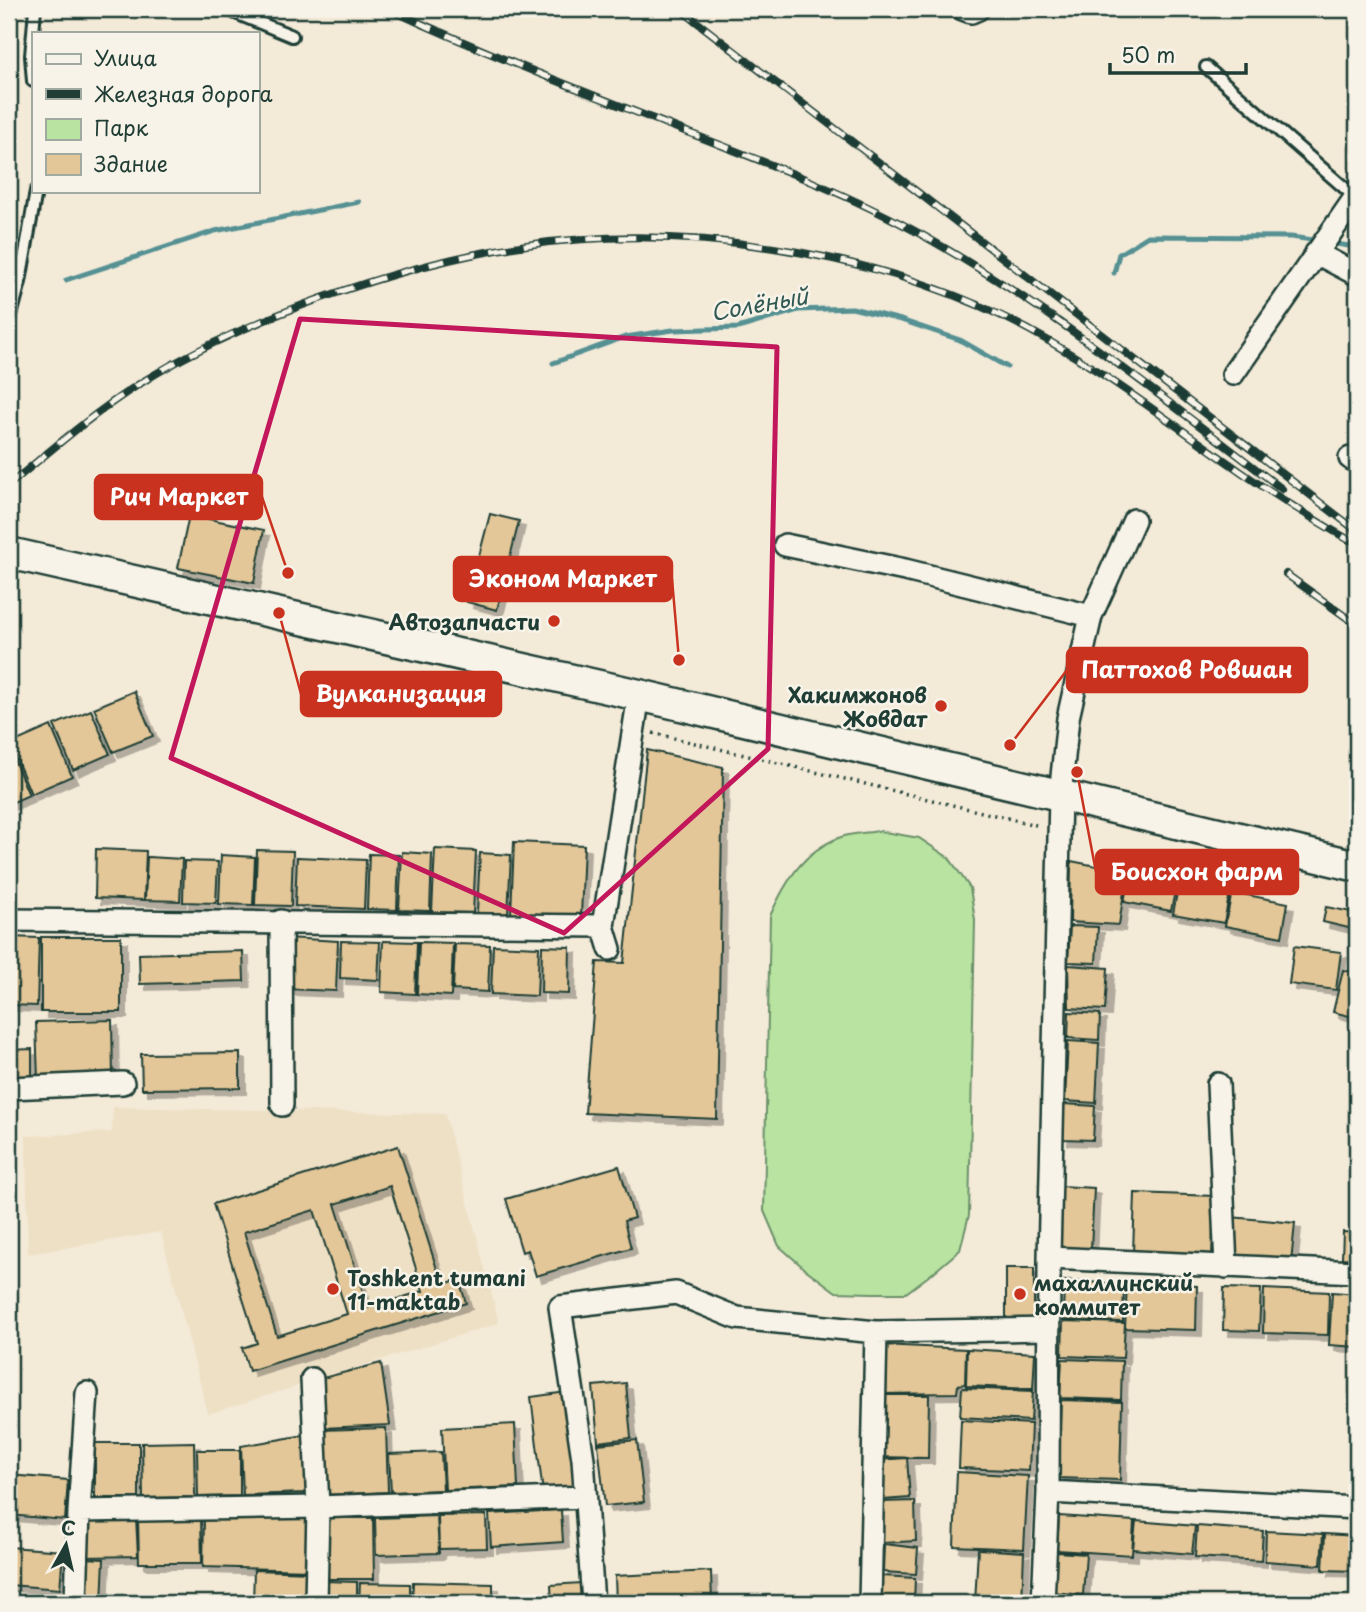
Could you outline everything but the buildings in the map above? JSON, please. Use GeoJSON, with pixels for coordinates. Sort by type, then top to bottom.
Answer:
{"type":"FeatureCollection","features":[{"type":"Feature","properties":{"kind":"main road"},"geometry":{"type":"LineString","coordinates":[[9,553],[639,695],[1357,866]]}},
{"type":"Feature","properties":{"kind":"street"},"geometry":{"type":"LineString","coordinates":[[963,9],[971,12],[978,9]]}},
{"type":"Feature","properties":{"kind":"street"},"geometry":{"type":"LineString","coordinates":[[1233,374],[1352,201]]}},
{"type":"Feature","properties":{"kind":"street"},"geometry":{"type":"LineString","coordinates":[[1318,250],[1352,272],[1357,271]]}},
{"type":"Feature","properties":{"kind":"street"},"geometry":{"type":"LineString","coordinates":[[1043,1603],[1048,1493],[1049,1258],[1059,796],[1068,718],[1091,616],[1135,520]]}},
{"type":"Feature","properties":{"kind":"street"},"geometry":{"type":"LineString","coordinates":[[785,545],[905,570],[1091,616]]}},
{"type":"Feature","properties":{"kind":"street"},"geometry":{"type":"LineString","coordinates":[[610,949],[603,926],[639,695]]}},
{"type":"Feature","properties":{"kind":"street"},"geometry":{"type":"LineString","coordinates":[[9,920],[603,926]]}},
{"type":"Feature","properties":{"kind":"street"},"geometry":{"type":"LineString","coordinates":[[281,921],[282,1105]]}},
{"type":"Feature","properties":{"kind":"street"},"geometry":{"type":"LineString","coordinates":[[9,1088],[123,1083]]}},
{"type":"Feature","properties":{"kind":"street"},"geometry":{"type":"LineString","coordinates":[[1218,1084],[1226,1266]]}},
{"type":"Feature","properties":{"kind":"street"},"geometry":{"type":"LineString","coordinates":[[1049,1258],[1357,1272]]}},
{"type":"Feature","properties":{"kind":"street"},"geometry":{"type":"LineString","coordinates":[[593,1603],[583,1459],[560,1307],[676,1293],[737,1318],[876,1332],[1049,1329]]}},
{"type":"Feature","properties":{"kind":"street"},"geometry":{"type":"LineString","coordinates":[[870,1603],[876,1332]]}},
{"type":"Feature","properties":{"kind":"street"},"geometry":{"type":"LineString","coordinates":[[312,1379],[318,1507],[316,1603]]}},
{"type":"Feature","properties":{"kind":"street"},"geometry":{"type":"LineString","coordinates":[[76,1600],[87,1394]]}},
{"type":"Feature","properties":{"kind":"street"},"geometry":{"type":"LineString","coordinates":[[1048,1493],[1357,1508]]}},
{"type":"Feature","properties":{"kind":"street"},"geometry":{"type":"LineString","coordinates":[[79,1511],[318,1507],[585,1497]]}},
{"type":"Feature","properties":{"kind":"lane"},"geometry":{"type":"LineString","coordinates":[[33,32],[35,9]]}},
{"type":"Feature","properties":{"kind":"lane"},"geometry":{"type":"LineString","coordinates":[[34,22],[43,9]]}},
{"type":"Feature","properties":{"kind":"lane"},"geometry":{"type":"LineString","coordinates":[[226,9],[292,36]]}},
{"type":"Feature","properties":{"kind":"lane"},"geometry":{"type":"LineString","coordinates":[[1206,67],[1352,201]]}},
{"type":"Feature","properties":{"kind":"lane"},"geometry":{"type":"LineString","coordinates":[[9,323],[20,282],[36,192]]}},
{"type":"Feature","properties":{"kind":"path"},"geometry":{"type":"LineString","coordinates":[[634,728],[1059,830]]}},
{"type":"Feature","properties":{"kind":"highlighted area"},"geometry":{"type":"Polygon","coordinates":[[[300,319],[777,347],[768,749],[564,933],[171,758],[300,319]]]}},
{"type":"Feature","properties":{"kind":"shaded area","name":"Toshkent tumani 11-maktab"},"geometry":{"type":"Polygon","coordinates":[[[113,1107],[445,1114],[499,1323],[208,1414],[161,1232],[28,1254],[26,1136],[112,1132],[113,1107]]]}},
{"type":"Feature","properties":{"kind":"green space"},"geometry":{"type":"Polygon","coordinates":[[[879,831],[919,838],[949,858],[970,888],[975,920],[969,1215],[960,1250],[906,1293],[836,1292],[779,1246],[764,1211],[770,916],[789,879],[816,850],[841,837],[879,831]]]}},
{"type":"Feature","properties":{"kind":"waterway"},"geometry":{"type":"LineString","coordinates":[[66,280],[215,231],[359,202]]}},
{"type":"Feature","properties":{"kind":"waterway","name":"Солёный"},"geometry":{"type":"LineString","coordinates":[[1114,273],[1119,254],[1148,236],[1291,237],[1320,241]]}},
{"type":"Feature","properties":{"kind":"waterway","name":"Солёный"},"geometry":{"type":"LineString","coordinates":[[1330,243],[1349,246],[1357,242]]}},
{"type":"Feature","properties":{"kind":"waterway","name":"Солёный"},"geometry":{"type":"LineString","coordinates":[[553,363],[625,337],[673,330],[738,328],[798,310],[852,308],[901,320],[960,340],[1007,367]]}},
{"type":"Feature","properties":{"kind":"railway"},"geometry":{"type":"LineString","coordinates":[[389,9],[537,73],[807,180],[867,206],[924,236],[1062,324],[1282,489]]}},
{"type":"Feature","properties":{"kind":"railway"},"geometry":{"type":"LineString","coordinates":[[680,9],[1357,531]]}},
{"type":"Feature","properties":{"kind":"railway"},"geometry":{"type":"LineString","coordinates":[[9,485],[58,444],[144,381],[207,346],[296,307],[344,290],[448,260],[527,245],[586,239],[710,240],[834,259],[952,294],[1006,318],[1121,387],[1259,484],[1349,540]]}},
{"type":"Feature","properties":{"kind":"railway"},"geometry":{"type":"LineString","coordinates":[[1286,574],[1357,625]]}},
{"type":"Feature","properties":{"kind":"place","name":"Рич Маркет"},"geometry":{"type":"Point","coordinates":[288,573]}},
{"type":"Feature","properties":{"kind":"place","name":"Вулканизация"},"geometry":{"type":"Point","coordinates":[279,613]}},
{"type":"Feature","properties":{"kind":"place","name":"Автозапчасти"},"geometry":{"type":"Point","coordinates":[554,621]}},
{"type":"Feature","properties":{"kind":"place","name":"Эконом Маркет"},"geometry":{"type":"Point","coordinates":[679,660]}},
{"type":"Feature","properties":{"kind":"place","name":"Хакимжонов Жовдат"},"geometry":{"type":"Point","coordinates":[941,706]}},
{"type":"Feature","properties":{"kind":"place","name":"Паттохов Ровшан"},"geometry":{"type":"Point","coordinates":[1010,745]}},
{"type":"Feature","properties":{"kind":"place","name":"Боисхон фарм"},"geometry":{"type":"Point","coordinates":[1077,772]}},
{"type":"Feature","properties":{"kind":"place","name":"Toshkent tumani 11-maktab"},"geometry":{"type":"Point","coordinates":[333,1289]}},
{"type":"Feature","properties":{"kind":"place","name":"махаллинский коммитет"},"geometry":{"type":"Point","coordinates":[1020,1294]}}]}
